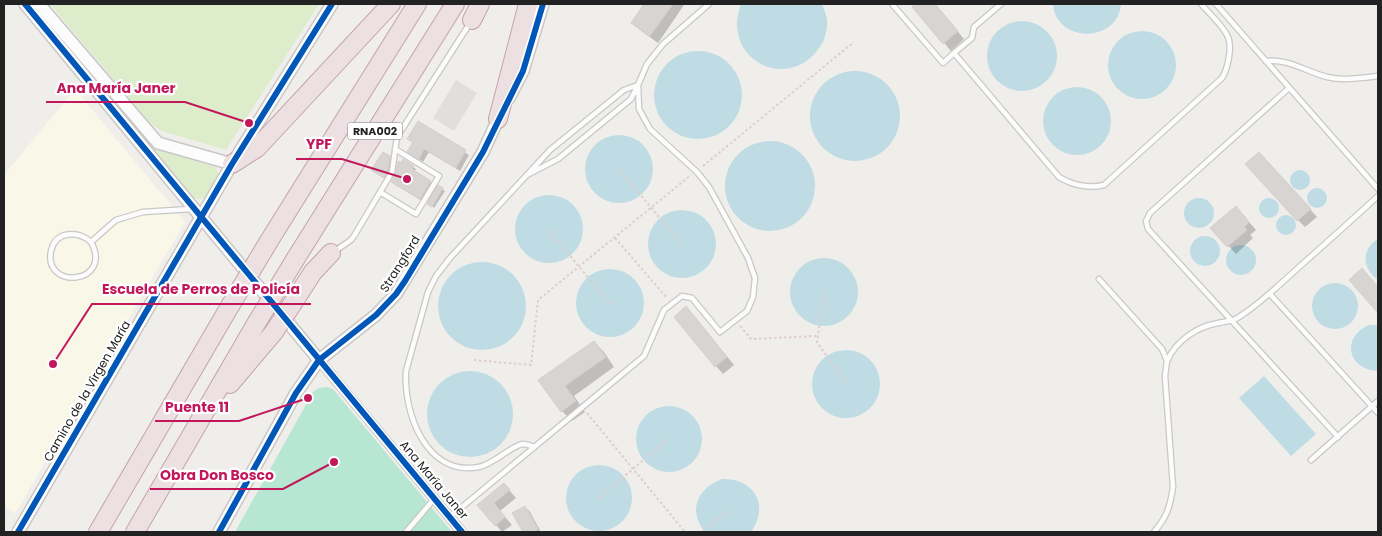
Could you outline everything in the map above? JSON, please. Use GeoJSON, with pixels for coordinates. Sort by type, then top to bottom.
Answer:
{"type":"FeatureCollection","features":[{"type":"Feature","properties":{"kind":"highway"},"geometry":{"type":"LineString","coordinates":[[232,164],[257,148],[332,70],[391,4]]}},
{"type":"Feature","properties":{"kind":"highway","name":"RNA002"},"geometry":{"type":"LineString","coordinates":[[98,532],[269,241],[417,4]]}},
{"type":"Feature","properties":{"kind":"highway","name":"RNA002"},"geometry":{"type":"LineString","coordinates":[[135,532],[257,322],[455,4]]}},
{"type":"Feature","properties":{"kind":"highway"},"geometry":{"type":"LineString","coordinates":[[472,20],[480,4]]}},
{"type":"Feature","properties":{"kind":"highway"},"geometry":{"type":"LineString","coordinates":[[498,119],[528,4]]}},
{"type":"Feature","properties":{"kind":"highway"},"geometry":{"type":"LineString","coordinates":[[202,416],[274,332],[313,272],[331,253]]}},
{"type":"Feature","properties":{"kind":"street","name":"Ana María Janer"},"geometry":{"type":"LineString","coordinates":[[25,4],[462,532]]}},
{"type":"Feature","properties":{"kind":"street"},"geometry":{"type":"LineString","coordinates":[[39,4],[158,143],[232,164]]}},
{"type":"Feature","properties":{"kind":"street","name":"Camino de la Virgen María"},"geometry":{"type":"LineString","coordinates":[[18,532],[232,164],[332,4]]}},
{"type":"Feature","properties":{"kind":"street","name":"Strangford"},"geometry":{"type":"LineString","coordinates":[[219,532],[296,393],[318,360],[376,315],[396,294],[482,152],[523,70],[543,4]]}},
{"type":"Feature","properties":{"kind":"lane"},"geometry":{"type":"LineString","coordinates":[[524,177],[558,159],[631,99],[647,64],[663,44],[709,4]]}},
{"type":"Feature","properties":{"kind":"lane"},"geometry":{"type":"LineString","coordinates":[[892,4],[943,63],[972,38],[974,27],[1001,4]]}},
{"type":"Feature","properties":{"kind":"lane"},"geometry":{"type":"LineString","coordinates":[[954,53],[1059,177],[1068,182],[1095,187],[1104,185],[1222,78],[1226,71],[1229,46],[1228,35],[1201,4]]}},
{"type":"Feature","properties":{"kind":"lane"},"geometry":{"type":"LineString","coordinates":[[1216,4],[1378,189]]}},
{"type":"Feature","properties":{"kind":"lane"},"geometry":{"type":"LineString","coordinates":[[331,253],[350,240],[380,192],[392,172],[397,136],[472,20]]}},
{"type":"Feature","properties":{"kind":"lane"},"geometry":{"type":"LineString","coordinates":[[1266,61],[1288,62],[1315,73],[1337,79],[1378,76]]}},
{"type":"Feature","properties":{"kind":"lane"},"geometry":{"type":"LineString","coordinates":[[450,517],[644,356],[664,310],[682,296],[692,298],[720,332],[747,311],[753,297],[755,278],[744,250],[709,187],[696,171],[650,129],[639,109],[638,85]]}},
{"type":"Feature","properties":{"kind":"lane"},"geometry":{"type":"LineString","coordinates":[[534,447],[528,444],[518,445],[492,462],[480,467],[466,468],[444,463],[430,451],[413,420],[405,381],[406,371],[428,292],[436,276],[450,258],[550,150],[624,90],[638,85]]}},
{"type":"Feature","properties":{"kind":"lane"},"geometry":{"type":"LineString","coordinates":[[1289,88],[1150,213],[1146,222],[1148,229],[1338,437]]}},
{"type":"Feature","properties":{"kind":"lane"},"geometry":{"type":"LineString","coordinates":[[380,192],[416,214],[439,176],[395,149]]}},
{"type":"Feature","properties":{"kind":"lane"},"geometry":{"type":"LineString","coordinates":[[1167,361],[1178,345],[1190,334],[1205,326],[1232,322],[1270,294],[1378,196]]}},
{"type":"Feature","properties":{"kind":"lane"},"geometry":{"type":"LineString","coordinates":[[91,242],[116,220],[143,212],[193,208]]}},
{"type":"Feature","properties":{"kind":"lane"},"geometry":{"type":"LineString","coordinates":[[71,233],[85,237],[91,242],[96,256],[91,270],[86,275],[73,278],[60,274],[55,270],[52,264],[51,251],[58,239],[71,233]]}},
{"type":"Feature","properties":{"kind":"lane"},"geometry":{"type":"LineString","coordinates":[[1099,279],[1162,349],[1167,361],[1166,376],[1173,487],[1164,520],[1154,532]]}},
{"type":"Feature","properties":{"kind":"lane"},"geometry":{"type":"LineString","coordinates":[[1270,294],[1378,413]]}},
{"type":"Feature","properties":{"kind":"lane"},"geometry":{"type":"LineString","coordinates":[[1311,460],[1378,401]]}},
{"type":"Feature","properties":{"kind":"lane"},"geometry":{"type":"LineString","coordinates":[[406,532],[434,498]]}},
{"type":"Feature","properties":{"kind":"path"},"geometry":{"type":"LineString","coordinates":[[474,360],[531,365],[538,300],[854,42]]}},
{"type":"Feature","properties":{"kind":"path"},"geometry":{"type":"LineString","coordinates":[[619,169],[682,245]]}},
{"type":"Feature","properties":{"kind":"path"},"geometry":{"type":"LineString","coordinates":[[548,229],[610,304]]}},
{"type":"Feature","properties":{"kind":"path"},"geometry":{"type":"LineString","coordinates":[[615,238],[672,304]]}},
{"type":"Feature","properties":{"kind":"path"},"geometry":{"type":"LineString","coordinates":[[824,291],[817,342],[846,384]]}},
{"type":"Feature","properties":{"kind":"path"},"geometry":{"type":"LineString","coordinates":[[736,320],[752,339],[818,336]]}},
{"type":"Feature","properties":{"kind":"path"},"geometry":{"type":"LineString","coordinates":[[583,407],[685,532]]}},
{"type":"Feature","properties":{"kind":"path"},"geometry":{"type":"LineString","coordinates":[[599,498],[668,439]]}},
{"type":"Feature","properties":{"kind":"path"},"geometry":{"type":"LineString","coordinates":[[703,532],[727,511]]}},
{"type":"Feature","properties":{"kind":"shaded area"},"geometry":{"type":"Polygon","coordinates":[[[456,80],[477,93],[454,131],[433,118],[456,80]]]}},
{"type":"Feature","properties":{"kind":"shaded area"},"geometry":{"type":"Polygon","coordinates":[[[75,89],[185,222],[15,514],[4,505],[4,175],[75,89]]]}},
{"type":"Feature","properties":{"kind":"green space"},"geometry":{"type":"Polygon","coordinates":[[[50,4],[319,4],[226,150],[162,131],[151,124],[50,4]]]}},
{"type":"Feature","properties":{"kind":"green space"},"geometry":{"type":"Polygon","coordinates":[[[148,144],[163,151],[215,167],[220,176],[207,196],[201,199],[194,198],[187,193],[148,144]]]}},
{"type":"Feature","properties":{"kind":"green space"},"geometry":{"type":"Polygon","coordinates":[[[319,388],[333,389],[452,532],[235,532],[313,392],[319,388]]]}},
{"type":"Feature","properties":{"kind":"water"},"geometry":{"type":"Polygon","coordinates":[[[741,4],[822,4],[827,23],[823,42],[806,62],[790,68],[775,69],[760,64],[748,54],[740,40],[737,23],[741,4]]]}},
{"type":"Feature","properties":{"kind":"water"},"geometry":{"type":"Polygon","coordinates":[[[1053,4],[1121,4],[1117,17],[1110,26],[1099,32],[1087,34],[1075,32],[1064,26],[1057,17],[1053,4]]]}},
{"type":"Feature","properties":{"kind":"water"},"geometry":{"type":"Polygon","coordinates":[[[1022,21],[1035,24],[1047,31],[1054,43],[1057,56],[1054,69],[1047,81],[1035,88],[1022,91],[1009,88],[997,81],[990,69],[987,56],[990,43],[997,31],[1009,24],[1022,21]]]}},
{"type":"Feature","properties":{"kind":"water"},"geometry":{"type":"Polygon","coordinates":[[[1135,31],[1149,31],[1161,36],[1171,46],[1176,58],[1176,72],[1171,84],[1161,94],[1149,99],[1135,99],[1123,94],[1113,84],[1108,72],[1108,58],[1113,46],[1123,36],[1135,31]]]}},
{"type":"Feature","properties":{"kind":"water"},"geometry":{"type":"Polygon","coordinates":[[[698,51],[715,54],[723,58],[735,70],[739,78],[742,95],[739,112],[735,120],[723,132],[715,136],[698,139],[681,136],[673,132],[661,120],[657,112],[654,95],[657,78],[661,70],[673,58],[681,54],[698,51]]]}},
{"type":"Feature","properties":{"kind":"water"},"geometry":{"type":"Polygon","coordinates":[[[855,71],[872,74],[887,84],[897,99],[900,116],[897,133],[887,148],[872,158],[855,161],[838,158],[823,148],[813,133],[810,116],[813,99],[823,84],[838,74],[855,71]]]}},
{"type":"Feature","properties":{"kind":"water"},"geometry":{"type":"Polygon","coordinates":[[[1077,87],[1090,90],[1101,97],[1108,108],[1111,121],[1108,134],[1101,145],[1090,152],[1077,155],[1064,152],[1053,145],[1046,134],[1043,121],[1046,108],[1053,97],[1064,90],[1077,87]]]}},
{"type":"Feature","properties":{"kind":"water"},"geometry":{"type":"Polygon","coordinates":[[[619,135],[632,138],[643,145],[650,156],[653,169],[650,182],[643,193],[632,200],[619,203],[606,200],[595,193],[588,182],[585,169],[588,156],[595,145],[606,138],[619,135]]]}},
{"type":"Feature","properties":{"kind":"water"},"geometry":{"type":"Polygon","coordinates":[[[770,141],[787,145],[802,154],[811,169],[815,186],[811,203],[802,218],[787,227],[770,231],[753,227],[738,218],[729,203],[725,186],[729,169],[738,154],[753,145],[770,141]]]}},
{"type":"Feature","properties":{"kind":"water"},"geometry":{"type":"Polygon","coordinates":[[[1300,170],[1307,173],[1310,180],[1307,187],[1300,190],[1293,187],[1290,180],[1293,173],[1300,170]]]}},
{"type":"Feature","properties":{"kind":"water"},"geometry":{"type":"Polygon","coordinates":[[[1317,188],[1324,191],[1327,198],[1324,205],[1317,208],[1310,205],[1307,198],[1310,191],[1317,188]]]}},
{"type":"Feature","properties":{"kind":"water"},"geometry":{"type":"Polygon","coordinates":[[[549,195],[562,198],[573,205],[580,216],[583,229],[580,242],[573,253],[562,260],[549,263],[536,260],[525,253],[518,242],[515,229],[518,216],[525,205],[536,198],[549,195]]]}},
{"type":"Feature","properties":{"kind":"water"},"geometry":{"type":"Polygon","coordinates":[[[1199,198],[1205,199],[1213,207],[1213,219],[1205,227],[1199,228],[1193,227],[1185,219],[1184,213],[1185,207],[1193,199],[1199,198]]]}},
{"type":"Feature","properties":{"kind":"water"},"geometry":{"type":"Polygon","coordinates":[[[1269,198],[1276,201],[1279,208],[1276,215],[1269,218],[1262,215],[1259,208],[1262,201],[1269,198]]]}},
{"type":"Feature","properties":{"kind":"water"},"geometry":{"type":"Polygon","coordinates":[[[682,210],[695,213],[706,220],[713,231],[716,244],[713,257],[706,268],[695,275],[682,278],[669,275],[658,268],[651,257],[648,244],[651,231],[658,220],[669,213],[682,210]]]}},
{"type":"Feature","properties":{"kind":"water"},"geometry":{"type":"Polygon","coordinates":[[[1286,215],[1293,218],[1296,225],[1293,232],[1286,235],[1279,232],[1276,225],[1279,218],[1286,215]]]}},
{"type":"Feature","properties":{"kind":"water"},"geometry":{"type":"Polygon","coordinates":[[[1205,236],[1211,237],[1219,245],[1219,257],[1211,265],[1205,266],[1199,265],[1191,257],[1190,251],[1191,245],[1199,237],[1205,236]]]}},
{"type":"Feature","properties":{"kind":"water"},"geometry":{"type":"Polygon","coordinates":[[[1378,239],[1378,280],[1366,265],[1366,253],[1372,243],[1378,239]]]}},
{"type":"Feature","properties":{"kind":"water"},"geometry":{"type":"Polygon","coordinates":[[[1241,245],[1247,246],[1255,254],[1255,266],[1247,274],[1241,275],[1235,274],[1227,266],[1226,260],[1227,254],[1235,246],[1241,245]]]}},
{"type":"Feature","properties":{"kind":"water"},"geometry":{"type":"Polygon","coordinates":[[[824,258],[837,261],[848,268],[855,279],[858,292],[855,305],[848,316],[837,323],[824,326],[811,323],[800,316],[793,305],[790,292],[793,279],[800,268],[811,261],[824,258]]]}},
{"type":"Feature","properties":{"kind":"water"},"geometry":{"type":"Polygon","coordinates":[[[482,262],[499,266],[513,275],[522,289],[526,306],[522,323],[513,337],[499,346],[482,350],[465,346],[451,337],[442,323],[438,306],[442,289],[451,275],[465,266],[482,262]]]}},
{"type":"Feature","properties":{"kind":"water"},"geometry":{"type":"Polygon","coordinates":[[[617,269],[629,275],[638,284],[644,296],[642,316],[634,327],[617,337],[603,337],[586,327],[578,316],[576,296],[586,279],[597,271],[617,269]]]}},
{"type":"Feature","properties":{"kind":"water"},"geometry":{"type":"Polygon","coordinates":[[[1330,283],[1340,283],[1354,293],[1358,306],[1354,319],[1348,325],[1340,329],[1330,329],[1316,319],[1312,311],[1312,301],[1322,287],[1330,283]]]}},
{"type":"Feature","properties":{"kind":"water"},"geometry":{"type":"Polygon","coordinates":[[[1369,325],[1378,325],[1378,371],[1359,365],[1351,352],[1351,344],[1354,337],[1360,330],[1369,325]]]}},
{"type":"Feature","properties":{"kind":"water"},"geometry":{"type":"Polygon","coordinates":[[[846,350],[859,353],[870,360],[877,371],[880,384],[877,397],[870,408],[859,415],[846,418],[833,415],[822,408],[815,397],[812,384],[815,371],[822,360],[833,353],[846,350]]]}},
{"type":"Feature","properties":{"kind":"water"},"geometry":{"type":"Polygon","coordinates":[[[470,371],[486,374],[494,378],[506,390],[510,398],[513,414],[510,430],[506,438],[494,450],[486,454],[470,457],[454,454],[446,450],[434,438],[430,430],[427,414],[430,398],[434,390],[446,378],[454,374],[470,371]]]}},
{"type":"Feature","properties":{"kind":"water"},"geometry":{"type":"Polygon","coordinates":[[[1264,376],[1316,434],[1291,456],[1239,398],[1264,376]]]}},
{"type":"Feature","properties":{"kind":"water"},"geometry":{"type":"Polygon","coordinates":[[[669,406],[681,409],[692,416],[699,427],[702,439],[699,451],[692,462],[681,469],[669,472],[657,469],[646,462],[639,451],[636,439],[639,427],[646,416],[657,409],[669,406]]]}},
{"type":"Feature","properties":{"kind":"water"},"geometry":{"type":"Polygon","coordinates":[[[605,465],[623,474],[630,485],[632,498],[630,511],[623,522],[612,529],[593,531],[575,522],[568,511],[566,492],[575,474],[586,467],[605,465]]]}},
{"type":"Feature","properties":{"kind":"water"},"geometry":{"type":"Polygon","coordinates":[[[722,479],[743,483],[756,495],[759,503],[759,512],[757,522],[751,532],[705,532],[700,524],[696,508],[701,494],[722,479]]]}},
{"type":"Feature","properties":{"kind":"building"},"geometry":{"type":"Polygon","coordinates":[[[644,4],[673,4],[650,36],[631,23],[644,4]]]}},
{"type":"Feature","properties":{"kind":"building"},"geometry":{"type":"Polygon","coordinates":[[[916,4],[935,4],[958,31],[943,44],[912,7],[916,4]]]}},
{"type":"Feature","properties":{"kind":"building"},"geometry":{"type":"Polygon","coordinates":[[[418,121],[466,150],[456,168],[424,149],[419,159],[407,152],[413,142],[407,139],[418,121]]]}},
{"type":"Feature","properties":{"kind":"building"},"geometry":{"type":"Polygon","coordinates":[[[383,152],[390,156],[388,171],[384,178],[371,170],[383,152]]]}},
{"type":"Feature","properties":{"kind":"building"},"geometry":{"type":"Polygon","coordinates":[[[1259,152],[1311,209],[1297,221],[1245,164],[1259,152]]]}},
{"type":"Feature","properties":{"kind":"building"},"geometry":{"type":"Polygon","coordinates":[[[403,159],[414,166],[412,169],[431,181],[420,199],[391,182],[396,173],[398,161],[401,163],[403,159]]]}},
{"type":"Feature","properties":{"kind":"building"},"geometry":{"type":"Polygon","coordinates":[[[438,185],[443,188],[432,207],[427,204],[438,185]]]}},
{"type":"Feature","properties":{"kind":"building"},"geometry":{"type":"Polygon","coordinates":[[[1236,206],[1249,222],[1244,227],[1247,230],[1227,247],[1210,228],[1236,206]]]}},
{"type":"Feature","properties":{"kind":"building"},"geometry":{"type":"Polygon","coordinates":[[[1362,268],[1378,287],[1378,313],[1349,280],[1362,268]]]}},
{"type":"Feature","properties":{"kind":"building"},"geometry":{"type":"Polygon","coordinates":[[[686,306],[727,357],[715,367],[674,317],[686,306]]]}},
{"type":"Feature","properties":{"kind":"building"},"geometry":{"type":"Polygon","coordinates":[[[594,341],[606,357],[565,386],[576,401],[561,412],[538,380],[594,341]]]}},
{"type":"Feature","properties":{"kind":"building"},"geometry":{"type":"Polygon","coordinates":[[[504,483],[510,490],[494,503],[505,517],[495,526],[477,505],[504,483]]]}},
{"type":"Feature","properties":{"kind":"building"},"geometry":{"type":"Polygon","coordinates":[[[525,506],[538,529],[533,532],[523,532],[512,513],[525,506]]]}},
{"type":"Feature","properties":{"kind":"cycle path"},"geometry":{"type":"LineString","coordinates":[[25,4],[462,532]]}},
{"type":"Feature","properties":{"kind":"cycle path"},"geometry":{"type":"LineString","coordinates":[[18,532],[232,164],[332,4]]}},
{"type":"Feature","properties":{"kind":"cycle path"},"geometry":{"type":"LineString","coordinates":[[219,532],[296,393],[319,360],[376,315],[396,294],[405,281],[483,152],[523,71],[543,4]]}},
{"type":"Feature","properties":{"kind":"place","name":"Ana María Janer"},"geometry":{"type":"Point","coordinates":[249,123]}},
{"type":"Feature","properties":{"kind":"place","name":"YPF"},"geometry":{"type":"Point","coordinates":[407,179]}},
{"type":"Feature","properties":{"kind":"place","name":"Escuela de Perros de Policía"},"geometry":{"type":"Point","coordinates":[53,364]}},
{"type":"Feature","properties":{"kind":"place","name":"Puente 11"},"geometry":{"type":"Point","coordinates":[308,398]}},
{"type":"Feature","properties":{"kind":"place","name":"Obra Don Bosco"},"geometry":{"type":"Point","coordinates":[334,462]}}]}
